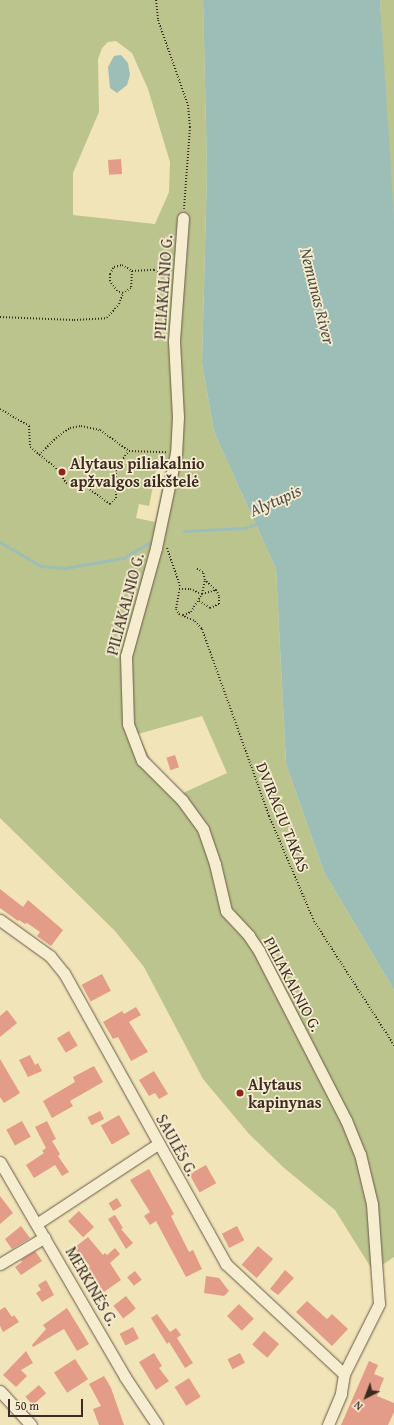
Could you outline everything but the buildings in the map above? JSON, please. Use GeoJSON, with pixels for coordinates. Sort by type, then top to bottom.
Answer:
{"type":"FeatureCollection","features":[{"type":"Feature","properties":{"kind":"street","name":"PILIAKALNIO G."},"geometry":{"type":"LineString","coordinates":[[183,218],[174,341],[178,417],[176,453],[156,548],[126,656],[128,724],[142,760],[182,800],[203,829],[226,911],[249,936],[259,951],[346,1120],[360,1154],[372,1204],[379,1304],[344,1374],[341,1394],[328,1425]]}},
{"type":"Feature","properties":{"kind":"street","name":"SAULĖS G."},"geometry":{"type":"LineString","coordinates":[[0,920],[41,949],[64,973],[226,1264],[344,1374]]}},
{"type":"Feature","properties":{"kind":"street"},"geometry":{"type":"LineString","coordinates":[[38,1223],[158,1144]]}},
{"type":"Feature","properties":{"kind":"street","name":"MERKINĖS G."},"geometry":{"type":"LineString","coordinates":[[0,1162],[38,1223],[125,1377],[157,1425]]}},
{"type":"Feature","properties":{"kind":"street"},"geometry":{"type":"LineString","coordinates":[[0,1264],[46,1237]]}},
{"type":"Feature","properties":{"kind":"street"},"geometry":{"type":"LineString","coordinates":[[0,1391],[30,1425]]}},
{"type":"Feature","properties":{"kind":"path"},"geometry":{"type":"LineString","coordinates":[[156,0],[158,20],[188,105],[190,126],[183,218]]}},
{"type":"Feature","properties":{"kind":"path"},"geometry":{"type":"LineString","coordinates":[[123,293],[117,291],[110,281],[110,274],[114,267],[122,265],[132,271],[154,270],[161,275],[178,281]]}},
{"type":"Feature","properties":{"kind":"path"},"geometry":{"type":"LineString","coordinates":[[0,317],[74,320],[107,318],[119,304],[123,293],[131,288],[132,271]]}},
{"type":"Feature","properties":{"kind":"path"},"geometry":{"type":"LineString","coordinates":[[0,409],[29,426],[30,446],[56,468],[66,483],[73,486],[85,486],[110,504],[116,498],[116,468],[129,451]]}},
{"type":"Feature","properties":{"kind":"path"},"geometry":{"type":"LineString","coordinates":[[39,455],[56,438],[70,428],[81,426],[100,430],[129,451],[176,453]]}},
{"type":"Feature","properties":{"kind":"path"},"geometry":{"type":"LineString","coordinates":[[166,546],[179,587],[190,589],[202,594],[216,590]]}},
{"type":"Feature","properties":{"kind":"path"},"geometry":{"type":"LineString","coordinates":[[179,592],[176,609],[182,615],[190,612],[199,601],[202,594],[205,580],[203,572],[196,568]]}},
{"type":"Feature","properties":{"kind":"path"},"geometry":{"type":"LineString","coordinates":[[199,601],[215,608],[220,596],[205,580]]}},
{"type":"Feature","properties":{"kind":"path","name":"DVIRACIU TAKAS"},"geometry":{"type":"LineString","coordinates":[[182,615],[195,621],[202,629],[269,816],[314,921],[394,1045]]}},
{"type":"Feature","properties":{"kind":"green space"},"geometry":{"type":"Polygon","coordinates":[[[0,0],[203,0],[207,171],[202,363],[214,432],[276,569],[286,764],[324,872],[394,990],[394,1257],[373,1271],[335,1210],[283,1167],[249,1134],[203,1079],[144,967],[115,931],[0,818],[0,0]],[[116,41],[108,42],[102,48],[98,59],[99,112],[73,173],[73,215],[155,224],[169,192],[170,162],[148,89],[132,53],[116,41]],[[158,462],[149,506],[139,504],[136,518],[155,522],[167,464],[158,462]],[[202,716],[138,734],[153,765],[183,793],[227,773],[202,716]]]}},
{"type":"Feature","properties":{"kind":"green space"},"geometry":{"type":"Polygon","coordinates":[[[380,0],[394,0],[394,218],[391,208],[380,0]]]}},
{"type":"Feature","properties":{"kind":"water","name":"Nemunas River"},"geometry":{"type":"Polygon","coordinates":[[[203,0],[380,0],[394,218],[394,990],[324,872],[286,764],[276,569],[214,432],[202,363],[207,171],[203,0]]]}},
{"type":"Feature","properties":{"kind":"water"},"geometry":{"type":"Polygon","coordinates":[[[121,55],[128,63],[130,75],[127,85],[117,93],[110,88],[108,67],[114,56],[121,55]]]}},
{"type":"Feature","properties":{"kind":"waterway","name":"Alytupis"},"geometry":{"type":"LineString","coordinates":[[184,531],[244,528],[259,523]]}},
{"type":"Feature","properties":{"kind":"waterway","name":"Alytupis"},"geometry":{"type":"LineString","coordinates":[[0,542],[41,566],[65,568],[123,558],[149,543]]}},
{"type":"Feature","properties":{"kind":"place","name":"Alytaus piliakalnio apžvalgos aikštelė"},"geometry":{"type":"Point","coordinates":[62,472]}},
{"type":"Feature","properties":{"kind":"place","name":"Alytaus kapinynas"},"geometry":{"type":"Point","coordinates":[240,1093]}}]}
